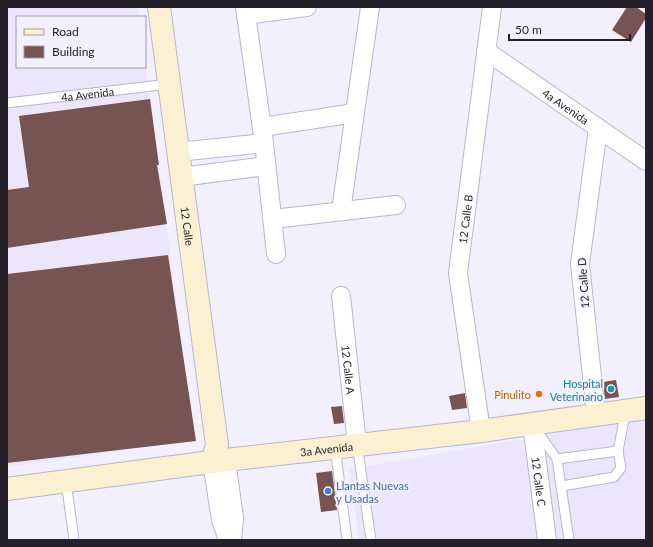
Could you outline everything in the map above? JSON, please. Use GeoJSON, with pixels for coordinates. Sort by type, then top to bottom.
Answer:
{"type":"FeatureCollection","features":[{"type":"Feature","properties":{"kind":"main road","name":"12 Calle"},"geometry":{"type":"LineString","coordinates":[[159,7],[218,455]]}},
{"type":"Feature","properties":{"kind":"main road","name":"3a Avenida"},"geometry":{"type":"LineString","coordinates":[[7,489],[66,481],[218,455],[335,447],[481,431],[636,409]]}},
{"type":"Feature","properties":{"kind":"street"},"geometry":{"type":"LineString","coordinates":[[276,254],[263,135],[245,11],[307,7]]}},
{"type":"Feature","properties":{"kind":"street"},"geometry":{"type":"LineString","coordinates":[[341,211],[370,7]]}},
{"type":"Feature","properties":{"kind":"street","name":"12 Calle B"},"geometry":{"type":"LineString","coordinates":[[481,431],[458,273],[492,7]]}},
{"type":"Feature","properties":{"kind":"street","name":"4a Avenida"},"geometry":{"type":"LineString","coordinates":[[486,51],[646,161]]}},
{"type":"Feature","properties":{"kind":"street"},"geometry":{"type":"LineString","coordinates":[[178,152],[227,147],[263,135],[355,113]]}},
{"type":"Feature","properties":{"kind":"street","name":"12 Calle D"},"geometry":{"type":"LineString","coordinates":[[596,414],[580,264],[598,128]]}},
{"type":"Feature","properties":{"kind":"street"},"geometry":{"type":"LineString","coordinates":[[227,147],[229,170]]}},
{"type":"Feature","properties":{"kind":"street"},"geometry":{"type":"LineString","coordinates":[[181,177],[266,166]]}},
{"type":"Feature","properties":{"kind":"street"},"geometry":{"type":"LineString","coordinates":[[273,219],[396,205]]}},
{"type":"Feature","properties":{"kind":"street","name":"12 Calle A"},"geometry":{"type":"LineString","coordinates":[[341,296],[357,444]]}},
{"type":"Feature","properties":{"kind":"street","name":"12 Calle C"},"geometry":{"type":"LineString","coordinates":[[532,424],[547,540]]}},
{"type":"Feature","properties":{"kind":"street","name":"12 Calle"},"geometry":{"type":"LineString","coordinates":[[218,455],[221,520],[228,540]]}},
{"type":"Feature","properties":{"kind":"street","name":"12 Calle"},"geometry":{"type":"LineString","coordinates":[[218,455],[234,518],[232,540]]}},
{"type":"Feature","properties":{"kind":"lane","name":"4a Avenida"},"geometry":{"type":"LineString","coordinates":[[7,103],[169,84]]}},
{"type":"Feature","properties":{"kind":"lane"},"geometry":{"type":"LineString","coordinates":[[562,486],[614,477],[620,468],[618,451],[636,409]]}},
{"type":"Feature","properties":{"kind":"lane"},"geometry":{"type":"LineString","coordinates":[[532,424],[557,460],[569,540]]}},
{"type":"Feature","properties":{"kind":"lane"},"geometry":{"type":"LineString","coordinates":[[357,444],[371,540]]}},
{"type":"Feature","properties":{"kind":"lane"},"geometry":{"type":"LineString","coordinates":[[335,447],[347,540]]}},
{"type":"Feature","properties":{"kind":"lane"},"geometry":{"type":"LineString","coordinates":[[557,460],[618,451]]}},
{"type":"Feature","properties":{"kind":"lane"},"geometry":{"type":"LineString","coordinates":[[66,481],[74,540]]}},
{"type":"Feature","properties":{"kind":"shaded area"},"geometry":{"type":"Polygon","coordinates":[[[7,7],[138,7],[139,16],[16,16],[16,68],[146,68],[194,440],[7,467],[7,7]]]}},
{"type":"Feature","properties":{"kind":"shaded area"},"geometry":{"type":"Polygon","coordinates":[[[646,418],[646,540],[359,540],[349,469],[646,418]]]}},
{"type":"Feature","properties":{"kind":"building"},"geometry":{"type":"Polygon","coordinates":[[[627,7],[636,7],[646,14],[646,18],[631,42],[612,30],[627,7]]]}},
{"type":"Feature","properties":{"kind":"building"},"geometry":{"type":"Polygon","coordinates":[[[150,99],[159,165],[157,165],[167,224],[7,248],[7,190],[29,187],[19,116],[150,99]]]}},
{"type":"Feature","properties":{"kind":"building"},"geometry":{"type":"Polygon","coordinates":[[[168,255],[196,441],[7,463],[7,274],[168,255]]]}},
{"type":"Feature","properties":{"kind":"building","name":"Hospital Veterinario"},"geometry":{"type":"Polygon","coordinates":[[[616,380],[619,397],[605,399],[603,382],[616,380]]]}},
{"type":"Feature","properties":{"kind":"building"},"geometry":{"type":"Polygon","coordinates":[[[465,393],[467,408],[452,410],[449,396],[465,393]]]}},
{"type":"Feature","properties":{"kind":"building"},"geometry":{"type":"Polygon","coordinates":[[[342,406],[344,423],[334,424],[331,407],[342,406]]]}},
{"type":"Feature","properties":{"kind":"building","name":"Llantas Nuevas y Usadas"},"geometry":{"type":"Polygon","coordinates":[[[332,471],[337,510],[321,512],[316,473],[332,471]]]}},
{"type":"Feature","properties":{"kind":"place","name":"Hospital Veterinario"},"geometry":{"type":"Point","coordinates":[611,389]}},
{"type":"Feature","properties":{"kind":"place","name":"Pinulito"},"geometry":{"type":"Point","coordinates":[539,394]}},
{"type":"Feature","properties":{"kind":"place","name":"Llantas Nuevas y Usadas"},"geometry":{"type":"Point","coordinates":[328,491]}}]}
